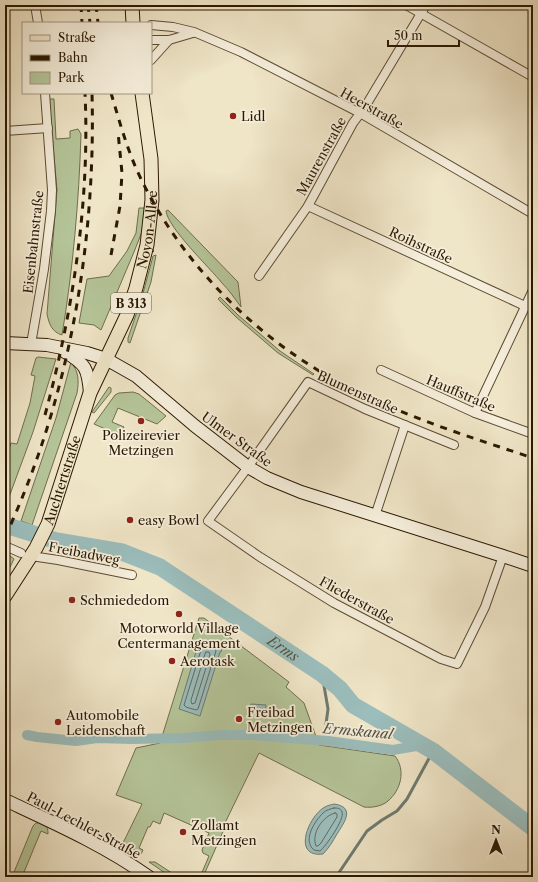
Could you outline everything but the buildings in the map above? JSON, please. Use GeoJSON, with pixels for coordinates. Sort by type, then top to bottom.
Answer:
{"type":"FeatureCollection","features":[{"type":"Feature","properties":{"kind":"main road"},"geometry":{"type":"LineString","coordinates":[[132,5],[133,22]]}},
{"type":"Feature","properties":{"kind":"main road","name":"Noyon-Allee"},"geometry":{"type":"LineString","coordinates":[[106,359],[127,315],[136,288],[147,245],[152,200],[151,158],[143,94]]}},
{"type":"Feature","properties":{"kind":"main road","name":"Auchtertstraße"},"geometry":{"type":"LineString","coordinates":[[5,596],[48,524],[90,393],[106,359]]}},
{"type":"Feature","properties":{"kind":"street"},"geometry":{"type":"LineString","coordinates":[[35,5],[38,22]]}},
{"type":"Feature","properties":{"kind":"street"},"geometry":{"type":"LineString","coordinates":[[406,5],[533,77]]}},
{"type":"Feature","properties":{"kind":"street","name":"Maurenstraße"},"geometry":{"type":"LineString","coordinates":[[259,276],[308,206],[337,154],[352,123],[365,108],[426,5]]}},
{"type":"Feature","properties":{"kind":"street","name":"Heerstraße"},"geometry":{"type":"LineString","coordinates":[[152,25],[173,27],[194,32],[241,52],[360,113],[533,214]]}},
{"type":"Feature","properties":{"kind":"street"},"geometry":{"type":"LineString","coordinates":[[152,40],[169,40],[194,32]]}},
{"type":"Feature","properties":{"kind":"street"},"geometry":{"type":"LineString","coordinates":[[152,59],[169,40]]}},
{"type":"Feature","properties":{"kind":"street","name":"Eisenbahnstraße"},"geometry":{"type":"LineString","coordinates":[[31,344],[44,269],[51,211],[52,190],[45,94]]}},
{"type":"Feature","properties":{"kind":"street"},"geometry":{"type":"LineString","coordinates":[[5,131],[48,128]]}},
{"type":"Feature","properties":{"kind":"street","name":"Roihstraße"},"geometry":{"type":"LineString","coordinates":[[308,206],[525,306]]}},
{"type":"Feature","properties":{"kind":"street"},"geometry":{"type":"LineString","coordinates":[[475,413],[533,290]]}},
{"type":"Feature","properties":{"kind":"street","name":"Ulmer Straße"},"geometry":{"type":"LineString","coordinates":[[5,343],[58,347],[106,359],[136,376],[195,426],[248,467],[286,487],[533,566]]}},
{"type":"Feature","properties":{"kind":"street"},"geometry":{"type":"LineString","coordinates":[[58,347],[79,360],[84,365],[89,380],[90,393]]}},
{"type":"Feature","properties":{"kind":"street","name":"Hauffstraße"},"geometry":{"type":"LineString","coordinates":[[381,370],[475,413],[533,434]]}},
{"type":"Feature","properties":{"kind":"street","name":"Blumenstraße"},"geometry":{"type":"LineString","coordinates":[[248,467],[308,382],[365,409],[454,445]]}},
{"type":"Feature","properties":{"kind":"street","name":"Blumenstraße"},"geometry":{"type":"LineString","coordinates":[[375,516],[405,425]]}},
{"type":"Feature","properties":{"kind":"street","name":"Fliederstraße"},"geometry":{"type":"LineString","coordinates":[[248,467],[208,521],[260,557],[334,603],[441,659],[457,664],[485,607],[503,556]]}},
{"type":"Feature","properties":{"kind":"street","name":"Freibadweg"},"geometry":{"type":"LineString","coordinates":[[5,546],[58,560],[132,575]]}},
{"type":"Feature","properties":{"kind":"street","name":"Paul-Lechler-Straße"},"geometry":{"type":"LineString","coordinates":[[5,800],[95,844],[129,863],[149,877]]}},
{"type":"Feature","properties":{"kind":"green space"},"geometry":{"type":"Polygon","coordinates":[[[49,99],[54,99],[56,139],[70,138],[70,131],[78,129],[81,134],[75,235],[62,335],[56,332],[52,327],[47,314],[57,190],[49,99]]]}},
{"type":"Feature","properties":{"kind":"green space"},"geometry":{"type":"Polygon","coordinates":[[[139,208],[145,208],[143,229],[101,330],[94,325],[79,323],[87,279],[109,276],[127,251],[136,233],[139,208]]]}},
{"type":"Feature","properties":{"kind":"green space"},"geometry":{"type":"Polygon","coordinates":[[[168,210],[238,282],[241,307],[181,237],[168,218],[166,211],[168,210]]]}},
{"type":"Feature","properties":{"kind":"green space"},"geometry":{"type":"Polygon","coordinates":[[[156,255],[151,282],[130,343],[128,342],[128,338],[142,297],[153,256],[156,255]]]}},
{"type":"Feature","properties":{"kind":"green space"},"geometry":{"type":"Polygon","coordinates":[[[220,297],[238,315],[280,351],[314,374],[313,375],[278,353],[236,317],[218,299],[220,297]]]}},
{"type":"Feature","properties":{"kind":"green space"},"geometry":{"type":"Polygon","coordinates":[[[36,358],[56,359],[33,432],[5,508],[5,460],[11,443],[17,444],[30,403],[35,376],[31,375],[36,358]]]}},
{"type":"Feature","properties":{"kind":"green space"},"geometry":{"type":"Polygon","coordinates":[[[71,362],[76,369],[78,377],[77,393],[32,525],[21,521],[56,418],[71,362]]]}},
{"type":"Feature","properties":{"kind":"green space"},"geometry":{"type":"Polygon","coordinates":[[[109,387],[111,388],[111,392],[94,413],[92,412],[109,387]]]}},
{"type":"Feature","properties":{"kind":"green space"},"geometry":{"type":"Polygon","coordinates":[[[133,392],[139,394],[166,416],[157,424],[118,408],[112,422],[124,427],[119,437],[110,437],[112,432],[94,424],[115,395],[119,393],[133,392]]]}},
{"type":"Feature","properties":{"kind":"green space"},"geometry":{"type":"Polygon","coordinates":[[[5,552],[14,559],[5,577],[5,552]]]}},
{"type":"Feature","properties":{"kind":"green space","name":"Freibad Metzingen"},"geometry":{"type":"Polygon","coordinates":[[[199,618],[204,618],[289,682],[286,687],[304,703],[319,745],[395,756],[400,767],[400,780],[399,786],[388,801],[374,807],[364,807],[259,753],[224,825],[225,827],[203,877],[200,877],[209,856],[203,853],[202,850],[209,833],[164,813],[160,824],[153,821],[150,827],[148,827],[139,848],[143,850],[141,854],[123,843],[142,804],[116,795],[136,748],[160,743],[199,618]]]}},
{"type":"Feature","properties":{"kind":"green space"},"geometry":{"type":"Polygon","coordinates":[[[41,822],[47,827],[48,834],[41,831],[22,877],[12,877],[33,826],[36,823],[41,822]]]}},
{"type":"Feature","properties":{"kind":"green space"},"geometry":{"type":"Polygon","coordinates":[[[149,862],[155,862],[178,877],[171,877],[149,862]]]}},
{"type":"Feature","properties":{"kind":"water"},"geometry":{"type":"Polygon","coordinates":[[[199,640],[222,647],[200,716],[179,709],[199,640]]]}},
{"type":"Feature","properties":{"kind":"water"},"geometry":{"type":"Polygon","coordinates":[[[251,704],[266,705],[265,715],[251,714],[251,704]]]}},
{"type":"Feature","properties":{"kind":"water"},"geometry":{"type":"Polygon","coordinates":[[[334,804],[345,808],[346,816],[343,825],[323,854],[313,853],[308,849],[305,843],[309,826],[319,811],[326,806],[334,804]]]}},
{"type":"Feature","properties":{"kind":"waterway","name":"Erms"},"geometry":{"type":"LineString","coordinates":[[5,525],[57,541],[122,552],[160,567],[322,674],[340,689],[353,705],[433,751],[533,828]]}},
{"type":"Feature","properties":{"kind":"waterway"},"geometry":{"type":"LineString","coordinates":[[322,674],[328,709],[326,724]]}},
{"type":"Feature","properties":{"kind":"waterway","name":"Ermskanal"},"geometry":{"type":"LineString","coordinates":[[27,735],[76,741],[97,738],[184,738],[219,735],[250,735],[328,741],[393,750],[422,745]]}},
{"type":"Feature","properties":{"kind":"waterway"},"geometry":{"type":"LineString","coordinates":[[336,877],[367,831],[397,811],[407,799],[433,751]]}},
{"type":"Feature","properties":{"kind":"railway"},"geometry":{"type":"LineString","coordinates":[[81,5],[82,22]]}},
{"type":"Feature","properties":{"kind":"railway"},"geometry":{"type":"LineString","coordinates":[[88,5],[90,22]]}},
{"type":"Feature","properties":{"kind":"railway"},"geometry":{"type":"LineString","coordinates":[[96,5],[98,22]]}},
{"type":"Feature","properties":{"kind":"railway"},"geometry":{"type":"LineString","coordinates":[[45,415],[64,336],[77,256],[85,174],[85,94]]}},
{"type":"Feature","properties":{"kind":"railway"},"geometry":{"type":"LineString","coordinates":[[5,537],[27,485],[46,431],[62,376],[74,320],[83,264],[89,207],[92,150],[92,94]]}},
{"type":"Feature","properties":{"kind":"railway"},"geometry":{"type":"LineString","coordinates":[[111,94],[133,160],[142,181],[161,215],[183,247],[208,278],[235,306],[265,332],[296,356],[329,377],[364,395],[426,421],[533,458]]}},
{"type":"Feature","properties":{"kind":"railway"},"geometry":{"type":"LineString","coordinates":[[111,255],[120,206],[122,173],[118,132]]}},
{"type":"Feature","properties":{"kind":"place","name":"Lidl"},"geometry":{"type":"Point","coordinates":[233,116]}},
{"type":"Feature","properties":{"kind":"place","name":"Polizeirevier Metzingen"},"geometry":{"type":"Point","coordinates":[141,421]}},
{"type":"Feature","properties":{"kind":"place","name":"easy Bowl"},"geometry":{"type":"Point","coordinates":[130,520]}},
{"type":"Feature","properties":{"kind":"place","name":"Schmiededom"},"geometry":{"type":"Point","coordinates":[72,600]}},
{"type":"Feature","properties":{"kind":"place","name":"Motorworld Village Centermanagement"},"geometry":{"type":"Point","coordinates":[179,614]}},
{"type":"Feature","properties":{"kind":"place","name":"Aerotask"},"geometry":{"type":"Point","coordinates":[172,661]}},
{"type":"Feature","properties":{"kind":"place","name":"Freibad Metzingen"},"geometry":{"type":"Point","coordinates":[239,719]}},
{"type":"Feature","properties":{"kind":"place","name":"Automobile Leidenschaft"},"geometry":{"type":"Point","coordinates":[58,722]}},
{"type":"Feature","properties":{"kind":"place","name":"Zollamt Metzingen"},"geometry":{"type":"Point","coordinates":[183,832]}}]}
